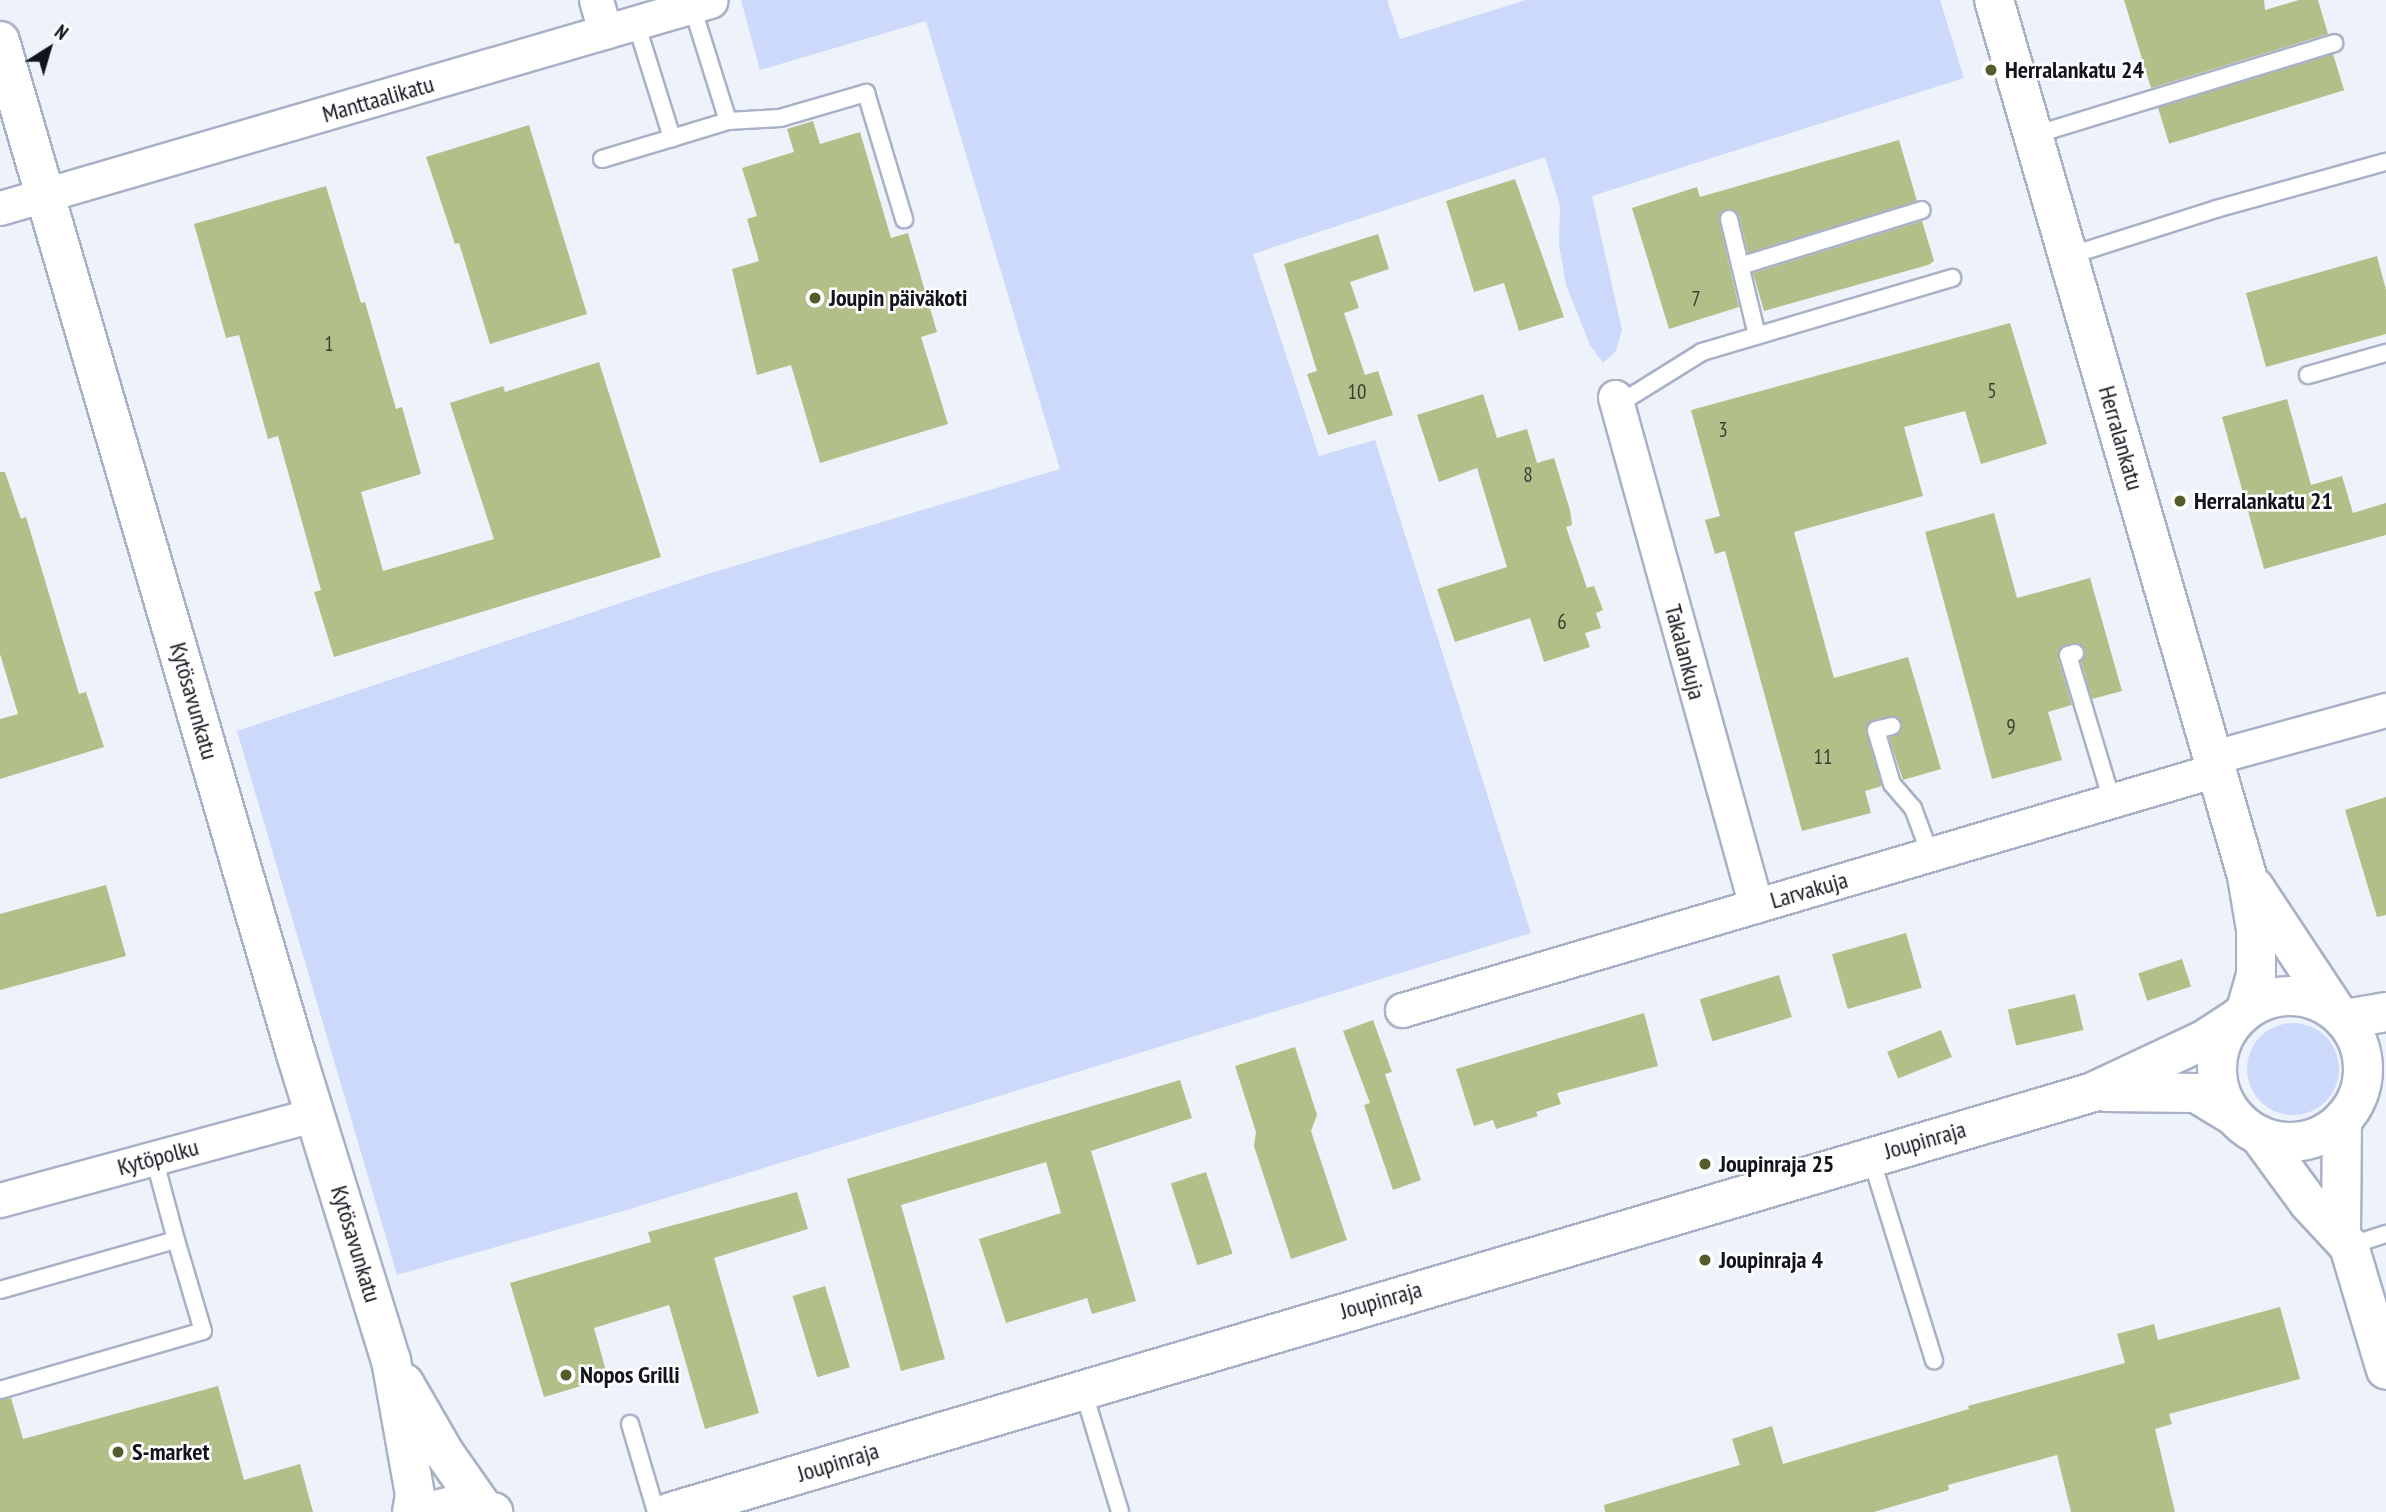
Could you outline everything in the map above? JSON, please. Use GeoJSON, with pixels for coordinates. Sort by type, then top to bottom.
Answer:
{"type":"FeatureCollection","features":[{"type":"Feature","properties":{"kind":"street"},"geometry":{"type":"LineString","coordinates":[[596,0],[621,27]]}},
{"type":"Feature","properties":{"kind":"street","name":"Herralankatu"},"geometry":{"type":"LineString","coordinates":[[1994,0],[2247,876],[2256,929],[2256,975],[2241,1014]]}},
{"type":"Feature","properties":{"kind":"street","name":"Manttaalikatu"},"geometry":{"type":"LineString","coordinates":[[0,208],[701,4]]}},
{"type":"Feature","properties":{"kind":"street","name":"Kytösavunkatu"},"geometry":{"type":"LineString","coordinates":[[0,41],[391,1360],[415,1495],[412,1512]]}},
{"type":"Feature","properties":{"kind":"street","name":"Takalankuja"},"geometry":{"type":"LineString","coordinates":[[1616,401],[1756,906]]}},
{"type":"Feature","properties":{"kind":"street","name":"Larvakuja"},"geometry":{"type":"LineString","coordinates":[[1402,1010],[2112,801],[2215,763],[2386,710]]}},
{"type":"Feature","properties":{"kind":"street","name":"Herralankatu"},"geometry":{"type":"LineString","coordinates":[[2247,876],[2340,1015]]}},
{"type":"Feature","properties":{"kind":"street"},"geometry":{"type":"LineString","coordinates":[[2345,1239],[2309,1203],[2223,1098],[2217,1067],[2224,1036],[2241,1014],[2272,998],[2300,996],[2340,1015],[2386,1012]]}},
{"type":"Feature","properties":{"kind":"street","name":"Joupinraja"},"geometry":{"type":"LineString","coordinates":[[671,1512],[1870,1155],[2093,1092],[2204,1040],[2241,1014]]}},
{"type":"Feature","properties":{"kind":"street"},"geometry":{"type":"LineString","coordinates":[[2340,1015],[2362,1054],[2364,1074],[2346,1116],[2345,1239],[2386,1370]]}},
{"type":"Feature","properties":{"kind":"street"},"geometry":{"type":"LineString","coordinates":[[2246,1126],[2303,1141],[2346,1116],[2386,1077]]}},
{"type":"Feature","properties":{"kind":"street","name":"Joupinraja"},"geometry":{"type":"LineString","coordinates":[[2093,1092],[2196,1093],[2246,1126]]}},
{"type":"Feature","properties":{"kind":"street","name":"Kytöpolku"},"geometry":{"type":"LineString","coordinates":[[0,1200],[316,1114]]}},
{"type":"Feature","properties":{"kind":"street","name":"Kytösavunkatu"},"geometry":{"type":"LineString","coordinates":[[391,1360],[445,1454],[488,1510]]}},
{"type":"Feature","properties":{"kind":"street"},"geometry":{"type":"LineString","coordinates":[[428,1512],[457,1505],[488,1510]]}},
{"type":"Feature","properties":{"kind":"lane"},"geometry":{"type":"LineString","coordinates":[[701,4],[728,121]]}},
{"type":"Feature","properties":{"kind":"lane"},"geometry":{"type":"LineString","coordinates":[[621,27],[672,138]]}},
{"type":"Feature","properties":{"kind":"lane"},"geometry":{"type":"LineString","coordinates":[[2034,135],[2334,43]]}},
{"type":"Feature","properties":{"kind":"lane"},"geometry":{"type":"LineString","coordinates":[[602,159],[728,121],[780,118],[866,93],[904,219]]}},
{"type":"Feature","properties":{"kind":"lane"},"geometry":{"type":"LineString","coordinates":[[2068,256],[2216,209],[2386,162]]}},
{"type":"Feature","properties":{"kind":"lane"},"geometry":{"type":"LineString","coordinates":[[1740,265],[1922,209]]}},
{"type":"Feature","properties":{"kind":"lane"},"geometry":{"type":"LineString","coordinates":[[1729,219],[1756,336]]}},
{"type":"Feature","properties":{"kind":"lane"},"geometry":{"type":"LineString","coordinates":[[1616,401],[1702,352],[1952,278]]}},
{"type":"Feature","properties":{"kind":"lane"},"geometry":{"type":"LineString","coordinates":[[2308,375],[2386,353]]}},
{"type":"Feature","properties":{"kind":"lane"},"geometry":{"type":"LineString","coordinates":[[2075,653],[2068,655],[2112,801]]}},
{"type":"Feature","properties":{"kind":"lane"},"geometry":{"type":"LineString","coordinates":[[1892,726],[1876,730],[1892,784],[1913,808],[1930,854]]}},
{"type":"Feature","properties":{"kind":"lane"},"geometry":{"type":"LineString","coordinates":[[1870,1155],[1934,1360]]}},
{"type":"Feature","properties":{"kind":"lane"},"geometry":{"type":"LineString","coordinates":[[0,1390],[204,1331],[154,1158]]}},
{"type":"Feature","properties":{"kind":"lane"},"geometry":{"type":"LineString","coordinates":[[2345,1239],[2386,1234]]}},
{"type":"Feature","properties":{"kind":"lane"},"geometry":{"type":"LineString","coordinates":[[0,1290],[176,1240]]}},
{"type":"Feature","properties":{"kind":"lane"},"geometry":{"type":"LineString","coordinates":[[1083,1388],[1120,1512]]}},
{"type":"Feature","properties":{"kind":"lane"},"geometry":{"type":"LineString","coordinates":[[630,1424],[656,1512]]}},
{"type":"Feature","properties":{"kind":"shaded area"},"geometry":{"type":"Polygon","coordinates":[[[741,0],[1387,0],[1400,39],[1526,0],[1940,0],[1964,78],[1592,196],[1622,330],[1616,351],[1603,363],[1590,345],[1566,285],[1559,245],[1560,206],[1545,157],[1253,254],[1319,456],[1375,440],[1531,933],[630,1209],[397,1275],[237,731],[704,575],[1060,469],[926,21],[760,70],[741,0]]]}},
{"type":"Feature","properties":{"kind":"shaded area"},"geometry":{"type":"Polygon","coordinates":[[[2293,1023],[2310,1027],[2325,1037],[2335,1052],[2339,1069],[2335,1086],[2325,1101],[2310,1111],[2293,1115],[2276,1111],[2261,1101],[2251,1086],[2247,1069],[2251,1052],[2261,1037],[2276,1027],[2293,1023]]]}},
{"type":"Feature","properties":{"kind":"building"},"geometry":{"type":"Polygon","coordinates":[[[2124,0],[2264,0],[2265,10],[2299,0],[2318,0],[2328,34],[2151,88],[2124,0]]]}},
{"type":"Feature","properties":{"kind":"building"},"geometry":{"type":"Polygon","coordinates":[[[2333,54],[2344,90],[2169,144],[2158,108],[2333,54]]]}},
{"type":"Feature","properties":{"kind":"building"},"geometry":{"type":"Polygon","coordinates":[[[813,121],[820,144],[860,132],[891,238],[908,233],[937,332],[921,337],[948,424],[820,463],[791,365],[757,375],[732,269],[759,261],[747,219],[757,216],[742,168],[794,152],[787,129],[813,121]]]}},
{"type":"Feature","properties":{"kind":"building"},"geometry":{"type":"Polygon","coordinates":[[[529,125],[587,314],[490,344],[459,243],[455,244],[426,157],[529,125]]]}},
{"type":"Feature","properties":{"kind":"building"},"geometry":{"type":"Polygon","coordinates":[[[1899,140],[1917,201],[1748,253],[1739,216],[1726,209],[1719,221],[1739,307],[1669,329],[1632,208],[1697,187],[1700,197],[1899,140]]]}},
{"type":"Feature","properties":{"kind":"building"},"geometry":{"type":"Polygon","coordinates":[[[1515,179],[1564,317],[1519,331],[1504,283],[1474,292],[1446,201],[1515,179]]]}},
{"type":"Feature","properties":{"kind":"building"},"geometry":{"type":"Polygon","coordinates":[[[326,186],[361,303],[365,302],[396,409],[402,407],[421,474],[361,492],[383,571],[494,539],[450,403],[503,386],[505,392],[599,362],[661,557],[334,657],[314,592],[321,590],[278,436],[268,439],[239,335],[226,338],[194,224],[326,186]]]}},
{"type":"Feature","properties":{"kind":"building"},"geometry":{"type":"Polygon","coordinates":[[[1922,221],[1934,261],[1928,265],[1764,311],[1753,273],[1922,221]]]}},
{"type":"Feature","properties":{"kind":"building"},"geometry":{"type":"Polygon","coordinates":[[[1378,234],[1389,269],[1350,282],[1359,308],[1344,313],[1365,375],[1378,371],[1393,415],[1328,435],[1307,374],[1317,371],[1284,264],[1378,234]]]}},
{"type":"Feature","properties":{"kind":"building"},"geometry":{"type":"Polygon","coordinates":[[[2377,256],[2386,290],[2386,334],[2266,367],[2246,293],[2377,256]]]}},
{"type":"Feature","properties":{"kind":"building"},"geometry":{"type":"Polygon","coordinates":[[[2010,323],[2047,444],[1981,464],[1965,411],[1904,427],[1923,496],[1794,532],[1834,678],[1908,657],[1941,769],[1903,780],[1889,738],[1900,733],[1902,723],[1894,716],[1873,720],[1866,732],[1882,786],[1865,791],[1871,813],[1802,831],[1725,551],[1715,554],[1705,520],[1720,516],[1691,410],[2010,323]]]}},
{"type":"Feature","properties":{"kind":"building"},"geometry":{"type":"Polygon","coordinates":[[[1483,394],[1497,438],[1527,429],[1537,463],[1554,458],[1570,510],[1572,525],[1566,527],[1587,588],[1594,586],[1603,610],[1596,613],[1601,628],[1585,633],[1590,647],[1544,662],[1530,618],[1455,642],[1437,589],[1507,567],[1477,468],[1439,482],[1417,415],[1483,394]]]}},
{"type":"Feature","properties":{"kind":"building"},"geometry":{"type":"Polygon","coordinates":[[[2287,399],[2311,485],[2342,476],[2353,513],[2386,503],[2386,535],[2264,569],[2222,417],[2287,399]]]}},
{"type":"Feature","properties":{"kind":"building"},"geometry":{"type":"Polygon","coordinates":[[[0,472],[5,472],[21,519],[26,517],[79,694],[86,692],[104,747],[0,779],[0,719],[18,714],[0,654],[0,472]]]}},
{"type":"Feature","properties":{"kind":"building"},"geometry":{"type":"Polygon","coordinates":[[[1994,513],[2017,598],[2090,578],[2122,691],[2092,699],[2081,661],[2085,655],[2083,646],[2073,643],[2061,647],[2058,658],[2072,705],[2048,712],[2062,760],[1992,779],[1925,532],[1994,513]]]}},
{"type":"Feature","properties":{"kind":"building"},"geometry":{"type":"Polygon","coordinates":[[[2386,797],[2386,915],[2377,917],[2345,810],[2386,797]]]}},
{"type":"Feature","properties":{"kind":"building"},"geometry":{"type":"Polygon","coordinates":[[[106,885],[126,956],[0,990],[0,914],[106,885]]]}},
{"type":"Feature","properties":{"kind":"building"},"geometry":{"type":"Polygon","coordinates":[[[1906,933],[1922,988],[1848,1009],[1832,954],[1906,933]]]}},
{"type":"Feature","properties":{"kind":"building"},"geometry":{"type":"Polygon","coordinates":[[[2182,959],[2191,987],[2147,1001],[2138,973],[2182,959]]]}},
{"type":"Feature","properties":{"kind":"building"},"geometry":{"type":"Polygon","coordinates":[[[1779,975],[1792,1017],[1712,1041],[1700,999],[1779,975]]]}},
{"type":"Feature","properties":{"kind":"building"},"geometry":{"type":"Polygon","coordinates":[[[2075,994],[2083,1030],[2016,1046],[2008,1010],[2075,994]]]}},
{"type":"Feature","properties":{"kind":"building"},"geometry":{"type":"Polygon","coordinates":[[[1644,1013],[1658,1066],[1557,1093],[1561,1104],[1536,1112],[1538,1116],[1496,1129],[1493,1120],[1474,1126],[1456,1069],[1644,1013]]]}},
{"type":"Feature","properties":{"kind":"building"},"geometry":{"type":"Polygon","coordinates":[[[1373,1020],[1392,1072],[1385,1074],[1421,1180],[1393,1190],[1364,1105],[1370,1103],[1343,1031],[1373,1020]]]}},
{"type":"Feature","properties":{"kind":"building"},"geometry":{"type":"Polygon","coordinates":[[[1941,1030],[1952,1057],[1898,1079],[1887,1052],[1941,1030]]]}},
{"type":"Feature","properties":{"kind":"building"},"geometry":{"type":"Polygon","coordinates":[[[1295,1047],[1317,1115],[1311,1131],[1347,1240],[1291,1259],[1254,1146],[1256,1132],[1235,1066],[1295,1047]]]}},
{"type":"Feature","properties":{"kind":"building"},"geometry":{"type":"Polygon","coordinates":[[[1180,1080],[1192,1118],[1091,1151],[1136,1301],[1092,1314],[1087,1298],[1006,1323],[979,1239],[1061,1213],[1046,1162],[901,1205],[945,1359],[901,1371],[847,1179],[1180,1080]]]}},
{"type":"Feature","properties":{"kind":"building"},"geometry":{"type":"Polygon","coordinates":[[[1206,1172],[1233,1254],[1197,1265],[1171,1183],[1206,1172]]]}},
{"type":"Feature","properties":{"kind":"building"},"geometry":{"type":"Polygon","coordinates":[[[797,1192],[808,1229],[714,1258],[759,1413],[705,1429],[669,1305],[594,1328],[608,1378],[544,1397],[510,1283],[651,1242],[648,1232],[797,1192]]]}},
{"type":"Feature","properties":{"kind":"building"},"geometry":{"type":"Polygon","coordinates":[[[825,1286],[850,1367],[817,1377],[792,1296],[825,1286]]]}},
{"type":"Feature","properties":{"kind":"building"},"geometry":{"type":"Polygon","coordinates":[[[2280,1307],[2300,1379],[2169,1414],[2172,1424],[2155,1429],[2175,1512],[2071,1512],[2057,1455],[1948,1485],[1949,1490],[1874,1512],[1605,1512],[1604,1505],[1740,1465],[1732,1439],[1772,1426],[1783,1464],[1969,1409],[1968,1406],[2125,1363],[2117,1334],[2154,1324],[2158,1340],[2280,1307]]]}},
{"type":"Feature","properties":{"kind":"building","name":"S-market"},"geometry":{"type":"Polygon","coordinates":[[[218,1386],[244,1480],[300,1464],[313,1512],[0,1512],[0,1400],[11,1398],[23,1439],[218,1386]]]}},
{"type":"Feature","properties":{"kind":"place","name":"Herralankatu 24"},"geometry":{"type":"Point","coordinates":[1991,70]}},
{"type":"Feature","properties":{"kind":"place","name":"Joupin päiväkoti"},"geometry":{"type":"Point","coordinates":[815,298]}},
{"type":"Feature","properties":{"kind":"place","name":"Herralankatu 21"},"geometry":{"type":"Point","coordinates":[2180,501]}},
{"type":"Feature","properties":{"kind":"place","name":"Joupinraja 25"},"geometry":{"type":"Point","coordinates":[1705,1164]}},
{"type":"Feature","properties":{"kind":"place","name":"Joupinraja 4"},"geometry":{"type":"Point","coordinates":[1705,1260]}},
{"type":"Feature","properties":{"kind":"place","name":"Nopos Grilli"},"geometry":{"type":"Point","coordinates":[566,1375]}},
{"type":"Feature","properties":{"kind":"place","name":"S-market"},"geometry":{"type":"Point","coordinates":[118,1452]}}]}
